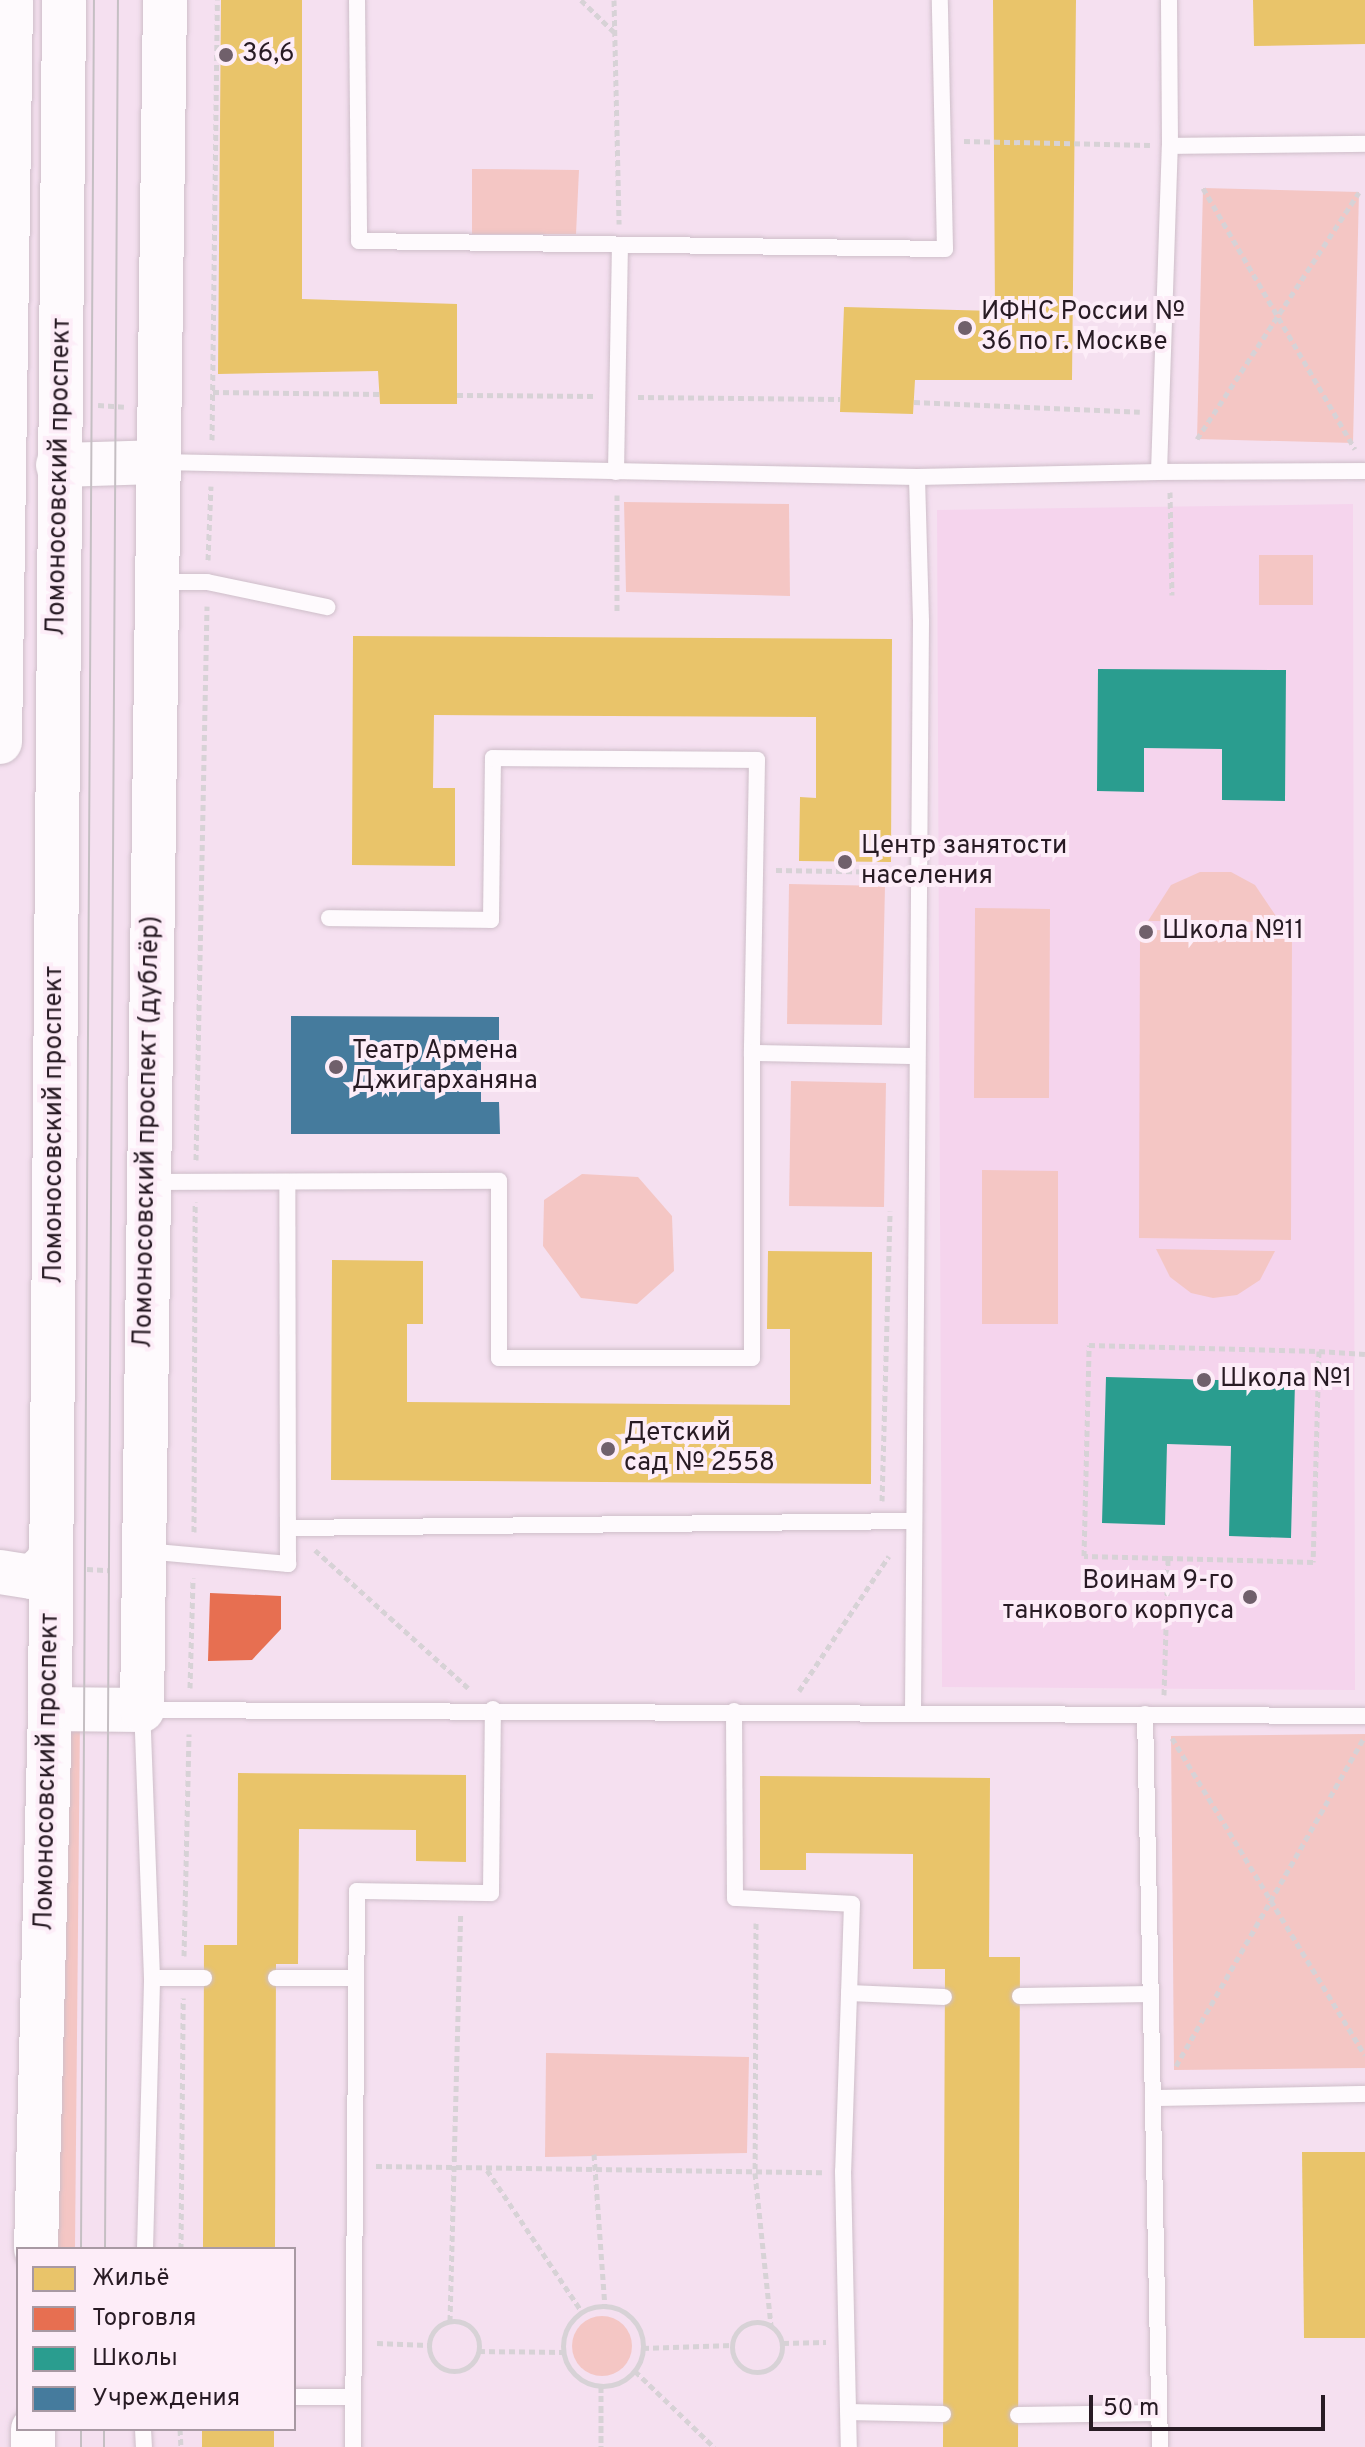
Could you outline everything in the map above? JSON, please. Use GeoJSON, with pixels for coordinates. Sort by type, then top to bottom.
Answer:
{"type":"FeatureCollection","features":[{"type":"Feature","properties":{"kind":"main road"},"geometry":{"type":"LineString","coordinates":[[0,742],[11,0]]}},
{"type":"Feature","properties":{"kind":"main road","name":"Ломоносовский проспект"},"geometry":{"type":"LineString","coordinates":[[36,2247],[50,1709],[64,0]]}},
{"type":"Feature","properties":{"kind":"main road","name":"Ломоносовский проспект (дублёр)"},"geometry":{"type":"LineString","coordinates":[[142,1710],[154,582],[165,0]]}},
{"type":"Feature","properties":{"kind":"main road"},"geometry":{"type":"LineString","coordinates":[[58,465],[158,462]]}},
{"type":"Feature","properties":{"kind":"main road"},"geometry":{"type":"LineString","coordinates":[[1,666],[10,651],[26,644],[46,649],[57,666]]}},
{"type":"Feature","properties":{"kind":"main road"},"geometry":{"type":"LineString","coordinates":[[0,1572],[32,1577],[49,1561],[51,1550]]}},
{"type":"Feature","properties":{"kind":"main road"},"geometry":{"type":"LineString","coordinates":[[50,1709],[142,1710]]}},
{"type":"Feature","properties":{"kind":"lane"},"geometry":{"type":"LineString","coordinates":[[357,0],[359,241],[945,249],[940,0]]}},
{"type":"Feature","properties":{"kind":"lane"},"geometry":{"type":"LineString","coordinates":[[1164,477],[1161,413],[1170,146],[1169,0]]}},
{"type":"Feature","properties":{"kind":"lane"},"geometry":{"type":"LineString","coordinates":[[1170,146],[1365,144]]}},
{"type":"Feature","properties":{"kind":"lane"},"geometry":{"type":"LineString","coordinates":[[616,472],[620,245]]}},
{"type":"Feature","properties":{"kind":"lane"},"geometry":{"type":"LineString","coordinates":[[158,462],[212,466],[917,477],[1164,477],[1365,471]]}},
{"type":"Feature","properties":{"kind":"lane"},"geometry":{"type":"LineString","coordinates":[[913,1712],[915,1056],[921,621],[917,477]]}},
{"type":"Feature","properties":{"kind":"lane"},"geometry":{"type":"LineString","coordinates":[[154,582],[207,582],[327,607]]}},
{"type":"Feature","properties":{"kind":"lane"},"geometry":{"type":"LineString","coordinates":[[147,1182],[499,1181],[499,1358],[752,1358],[752,1053],[757,760],[493,758],[491,920],[329,918]]}},
{"type":"Feature","properties":{"kind":"lane"},"geometry":{"type":"LineString","coordinates":[[752,1053],[915,1056]]}},
{"type":"Feature","properties":{"kind":"lane"},"geometry":{"type":"LineString","coordinates":[[144,1550],[288,1564],[287,1182]]}},
{"type":"Feature","properties":{"kind":"lane"},"geometry":{"type":"LineString","coordinates":[[290,1528],[913,1521]]}},
{"type":"Feature","properties":{"kind":"lane"},"geometry":{"type":"LineString","coordinates":[[145,2247],[152,1978],[142,1710],[189,1707],[1365,1716]]}},
{"type":"Feature","properties":{"kind":"lane"},"geometry":{"type":"LineString","coordinates":[[353,2447],[357,1891],[491,1893],[493,1709]]}},
{"type":"Feature","properties":{"kind":"lane"},"geometry":{"type":"LineString","coordinates":[[734,1711],[735,1898],[852,1904],[843,2171],[849,2447]]}},
{"type":"Feature","properties":{"kind":"lane"},"geometry":{"type":"LineString","coordinates":[[1145,1714],[1160,2447]]}},
{"type":"Feature","properties":{"kind":"lane"},"geometry":{"type":"LineString","coordinates":[[152,1978],[204,1978]]}},
{"type":"Feature","properties":{"kind":"lane"},"geometry":{"type":"LineString","coordinates":[[276,1978],[356,1978]]}},
{"type":"Feature","properties":{"kind":"lane"},"geometry":{"type":"LineString","coordinates":[[849,1993],[944,1997]]}},
{"type":"Feature","properties":{"kind":"lane"},"geometry":{"type":"LineString","coordinates":[[1020,1996],[1151,1994]]}},
{"type":"Feature","properties":{"kind":"lane"},"geometry":{"type":"LineString","coordinates":[[1153,2098],[1365,2094]]}},
{"type":"Feature","properties":{"kind":"lane"},"geometry":{"type":"LineString","coordinates":[[296,2397],[352,2397]]}},
{"type":"Feature","properties":{"kind":"lane"},"geometry":{"type":"LineString","coordinates":[[848,2412],[943,2414]]}},
{"type":"Feature","properties":{"kind":"lane"},"geometry":{"type":"LineString","coordinates":[[1018,2415],[1159,2413]]}},
{"type":"Feature","properties":{"kind":"path"},"geometry":{"type":"LineString","coordinates":[[181,2247],[183,1978],[194,1554],[195,1183],[212,466],[217,0]]}},
{"type":"Feature","properties":{"kind":"path"},"geometry":{"type":"LineString","coordinates":[[581,0],[614,32]]}},
{"type":"Feature","properties":{"kind":"path"},"geometry":{"type":"LineString","coordinates":[[614,0],[620,245]]}},
{"type":"Feature","properties":{"kind":"path"},"geometry":{"type":"LineString","coordinates":[[943,141],[1170,146]]}},
{"type":"Feature","properties":{"kind":"path"},"geometry":{"type":"LineString","coordinates":[[1203,188],[1353,443]]}},
{"type":"Feature","properties":{"kind":"path"},"geometry":{"type":"LineString","coordinates":[[1197,439],[1359,192]]}},
{"type":"Feature","properties":{"kind":"path"},"geometry":{"type":"LineString","coordinates":[[213,392],[380,394]]}},
{"type":"Feature","properties":{"kind":"path"},"geometry":{"type":"LineString","coordinates":[[457,395],[840,399]]}},
{"type":"Feature","properties":{"kind":"path"},"geometry":{"type":"LineString","coordinates":[[914,402],[1161,413]]}},
{"type":"Feature","properties":{"kind":"path"},"geometry":{"type":"LineString","coordinates":[[616,472],[617,614]]}},
{"type":"Feature","properties":{"kind":"path"},"geometry":{"type":"LineString","coordinates":[[1164,477],[1172,595]]}},
{"type":"Feature","properties":{"kind":"path"},"geometry":{"type":"LineString","coordinates":[[755,870],[899,872]]}},
{"type":"Feature","properties":{"kind":"path"},"geometry":{"type":"LineString","coordinates":[[1319,1351],[1313,1562],[1084,1556],[1089,1345],[1319,1351],[1365,1354]]}},
{"type":"Feature","properties":{"kind":"path"},"geometry":{"type":"LineString","coordinates":[[785,1712],[913,1521]]}},
{"type":"Feature","properties":{"kind":"path"},"geometry":{"type":"LineString","coordinates":[[290,1528],[493,1709]]}},
{"type":"Feature","properties":{"kind":"path"},"geometry":{"type":"LineString","coordinates":[[1164,1714],[1168,1558]]}},
{"type":"Feature","properties":{"kind":"path"},"geometry":{"type":"LineString","coordinates":[[1171,1736],[1365,2055]]}},
{"type":"Feature","properties":{"kind":"path"},"geometry":{"type":"LineString","coordinates":[[1174,2070],[1365,1737]]}},
{"type":"Feature","properties":{"kind":"path"},"geometry":{"type":"LineString","coordinates":[[450,2321],[462,1893]]}},
{"type":"Feature","properties":{"kind":"path"},"geometry":{"type":"LineString","coordinates":[[757,1898],[755,2173],[771,2325],[783,2343],[780,2359],[759,2372],[736,2361],[732,2345],[745,2324],[771,2325]]}},
{"type":"Feature","properties":{"kind":"path"},"geometry":{"type":"LineString","coordinates":[[594,2154],[605,2306]]}},
{"type":"Feature","properties":{"kind":"path"},"geometry":{"type":"LineString","coordinates":[[354,2165],[755,2173],[843,2171]]}},
{"type":"Feature","properties":{"kind":"path"},"geometry":{"type":"LineString","coordinates":[[486,2169],[582,2312]]}},
{"type":"Feature","properties":{"kind":"path"},"geometry":{"type":"LineString","coordinates":[[605,2306],[636,2324],[643,2348],[635,2371],[625,2380],[601,2386],[576,2376],[563,2352],[566,2329],[582,2312],[605,2306]]}},
{"type":"Feature","properties":{"kind":"path"},"geometry":{"type":"LineString","coordinates":[[450,2321],[473,2329],[479,2351],[471,2365],[455,2372],[433,2361],[428,2345],[435,2329],[450,2321]]}},
{"type":"Feature","properties":{"kind":"path"},"geometry":{"type":"LineString","coordinates":[[353,2342],[428,2345]]}},
{"type":"Feature","properties":{"kind":"path"},"geometry":{"type":"LineString","coordinates":[[783,2343],[846,2342]]}},
{"type":"Feature","properties":{"kind":"path"},"geometry":{"type":"LineString","coordinates":[[643,2348],[732,2345]]}},
{"type":"Feature","properties":{"kind":"path"},"geometry":{"type":"LineString","coordinates":[[479,2351],[563,2352]]}},
{"type":"Feature","properties":{"kind":"path"},"geometry":{"type":"LineString","coordinates":[[635,2371],[714,2447]]}},
{"type":"Feature","properties":{"kind":"path"},"geometry":{"type":"LineString","coordinates":[[601,2386],[601,2447]]}},
{"type":"Feature","properties":{"kind":"shaded area"},"geometry":{"type":"Polygon","coordinates":[[[472,169],[579,170],[576,234],[472,234],[472,169]]]}},
{"type":"Feature","properties":{"kind":"shaded area"},"geometry":{"type":"Polygon","coordinates":[[[1203,188],[1359,192],[1353,443],[1197,439],[1203,188]]]}},
{"type":"Feature","properties":{"kind":"shaded area"},"geometry":{"type":"Polygon","coordinates":[[[624,502],[789,504],[790,596],[626,592],[624,502]]]}},
{"type":"Feature","properties":{"kind":"shaded area","name":"Школа №11"},"geometry":{"type":"Polygon","coordinates":[[[1353,504],[1355,1690],[942,1687],[937,510],[1353,504]]]}},
{"type":"Feature","properties":{"kind":"shaded area"},"geometry":{"type":"Polygon","coordinates":[[[1259,555],[1313,555],[1313,605],[1259,605],[1259,555]]]}},
{"type":"Feature","properties":{"kind":"shaded area"},"geometry":{"type":"Polygon","coordinates":[[[1200,872],[1231,872],[1255,885],[1280,922],[1148,921],[1171,885],[1200,872]]]}},
{"type":"Feature","properties":{"kind":"shaded area"},"geometry":{"type":"Polygon","coordinates":[[[789,884],[885,886],[882,1025],[787,1024],[789,884]]]}},
{"type":"Feature","properties":{"kind":"shaded area"},"geometry":{"type":"Polygon","coordinates":[[[975,908],[1050,909],[1049,1098],[974,1098],[975,908]]]}},
{"type":"Feature","properties":{"kind":"shaded area"},"geometry":{"type":"Polygon","coordinates":[[[1140,930],[1292,931],[1291,1240],[1139,1238],[1140,930]]]}},
{"type":"Feature","properties":{"kind":"shaded area"},"geometry":{"type":"Polygon","coordinates":[[[791,1081],[886,1083],[884,1207],[789,1206],[791,1081]]]}},
{"type":"Feature","properties":{"kind":"shaded area"},"geometry":{"type":"Polygon","coordinates":[[[982,1170],[1058,1171],[1058,1324],[982,1324],[982,1170]]]}},
{"type":"Feature","properties":{"kind":"shaded area"},"geometry":{"type":"Polygon","coordinates":[[[582,1174],[638,1177],[672,1216],[674,1271],[637,1304],[581,1298],[543,1246],[544,1200],[582,1174]]]}},
{"type":"Feature","properties":{"kind":"shaded area"},"geometry":{"type":"Polygon","coordinates":[[[1156,1249],[1275,1251],[1260,1280],[1237,1295],[1213,1298],[1191,1293],[1170,1277],[1156,1249]]]}},
{"type":"Feature","properties":{"kind":"shaded area"},"geometry":{"type":"Polygon","coordinates":[[[64,1716],[80,1716],[75,2247],[56,2247],[64,1716]]]}},
{"type":"Feature","properties":{"kind":"shaded area"},"geometry":{"type":"Polygon","coordinates":[[[1365,1734],[1365,2068],[1174,2070],[1171,1736],[1365,1734]]]}},
{"type":"Feature","properties":{"kind":"shaded area"},"geometry":{"type":"Polygon","coordinates":[[[546,2053],[749,2057],[747,2153],[545,2157],[546,2053]]]}},
{"type":"Feature","properties":{"kind":"shaded area"},"geometry":{"type":"Polygon","coordinates":[[[602,2316],[613,2318],[623,2325],[630,2335],[630,2357],[623,2367],[613,2374],[602,2376],[591,2374],[581,2367],[574,2357],[572,2346],[574,2335],[581,2325],[591,2318],[602,2316]]]}},
{"type":"Feature","properties":{"kind":"building: Жильё"},"geometry":{"type":"Polygon","coordinates":[[[221,0],[302,0],[302,299],[457,304],[457,404],[380,404],[378,371],[218,374],[221,0]]]}},
{"type":"Feature","properties":{"kind":"building: Жильё"},"geometry":{"type":"Polygon","coordinates":[[[993,0],[1076,0],[1072,380],[915,380],[913,414],[840,412],[844,307],[995,311],[993,0]]]}},
{"type":"Feature","properties":{"kind":"building: Жильё"},"geometry":{"type":"Polygon","coordinates":[[[1253,0],[1365,0],[1365,44],[1254,46],[1253,0]]]}},
{"type":"Feature","properties":{"kind":"building: Жильё"},"geometry":{"type":"Polygon","coordinates":[[[353,636],[892,639],[891,862],[799,861],[800,797],[816,798],[816,717],[434,715],[433,788],[455,788],[455,866],[352,865],[353,636]]]}},
{"type":"Feature","properties":{"kind":"building: Жильё"},"geometry":{"type":"Polygon","coordinates":[[[768,1251],[872,1252],[871,1484],[331,1480],[332,1260],[423,1261],[423,1324],[407,1324],[407,1402],[790,1405],[790,1329],[767,1329],[768,1251]]]}},
{"type":"Feature","properties":{"kind":"building: Жильё"},"geometry":{"type":"Polygon","coordinates":[[[238,1773],[466,1775],[466,1862],[416,1861],[416,1830],[299,1829],[298,1964],[276,1964],[275,2247],[203,2247],[204,1945],[237,1945],[238,1773]]]}},
{"type":"Feature","properties":{"kind":"building: Жильё"},"geometry":{"type":"Polygon","coordinates":[[[760,1776],[990,1778],[989,1957],[1020,1957],[1018,2447],[943,2447],[945,1969],[913,1969],[913,1854],[806,1853],[806,1870],[760,1870],[760,1776]]]}},
{"type":"Feature","properties":{"kind":"building: Жильё"},"geometry":{"type":"Polygon","coordinates":[[[1302,2152],[1365,2152],[1365,2338],[1304,2338],[1302,2152]]]}},
{"type":"Feature","properties":{"kind":"building: Жильё"},"geometry":{"type":"Polygon","coordinates":[[[202,2431],[274,2431],[274,2447],[202,2447],[202,2431]]]}},
{"type":"Feature","properties":{"kind":"building: Торговля"},"geometry":{"type":"Polygon","coordinates":[[[210,1593],[281,1596],[281,1629],[252,1660],[208,1661],[210,1593]]]}},
{"type":"Feature","properties":{"kind":"building: Школы"},"geometry":{"type":"Polygon","coordinates":[[[1098,669],[1286,670],[1285,801],[1222,800],[1222,749],[1144,748],[1144,792],[1097,791],[1098,669]]]}},
{"type":"Feature","properties":{"kind":"building: Школы"},"geometry":{"type":"Polygon","coordinates":[[[1106,1377],[1295,1382],[1291,1538],[1229,1536],[1231,1446],[1167,1444],[1165,1525],[1102,1523],[1106,1377]]]}},
{"type":"Feature","properties":{"kind":"building: Учреждения"},"geometry":{"type":"Polygon","coordinates":[[[291,1016],[499,1017],[499,1047],[481,1048],[481,1102],[499,1102],[500,1134],[291,1134],[291,1016]]]}},
{"type":"Feature","properties":{"kind":"tram line"},"geometry":{"type":"LineString","coordinates":[[81,2247],[94,0]]}},
{"type":"Feature","properties":{"kind":"tram line"},"geometry":{"type":"LineString","coordinates":[[105,2247],[118,0]]}},
{"type":"Feature","properties":{"kind":"tram line"},"geometry":{"type":"LineString","coordinates":[[81,2431],[81,2447]]}},
{"type":"Feature","properties":{"kind":"tram line"},"geometry":{"type":"LineString","coordinates":[[104,2431],[104,2447]]}},
{"type":"Feature","properties":{"kind":"place","name":"36,6"},"geometry":{"type":"Point","coordinates":[226,55]}},
{"type":"Feature","properties":{"kind":"place","name":"ИФНС России № 36 по г. Москве"},"geometry":{"type":"Point","coordinates":[965,328]}},
{"type":"Feature","properties":{"kind":"place","name":"Центр занятости населения"},"geometry":{"type":"Point","coordinates":[845,862]}},
{"type":"Feature","properties":{"kind":"place","name":"Школа №11"},"geometry":{"type":"Point","coordinates":[1146,932]}},
{"type":"Feature","properties":{"kind":"place","name":"Театр Армена Джигарханяна"},"geometry":{"type":"Point","coordinates":[336,1067]}},
{"type":"Feature","properties":{"kind":"place","name":"Школа №1"},"geometry":{"type":"Point","coordinates":[1204,1380]}},
{"type":"Feature","properties":{"kind":"place","name":"Детский сад № 2558"},"geometry":{"type":"Point","coordinates":[608,1449]}},
{"type":"Feature","properties":{"kind":"place","name":"Воинам 9-го танкового корпуса"},"geometry":{"type":"Point","coordinates":[1250,1597]}}]}
